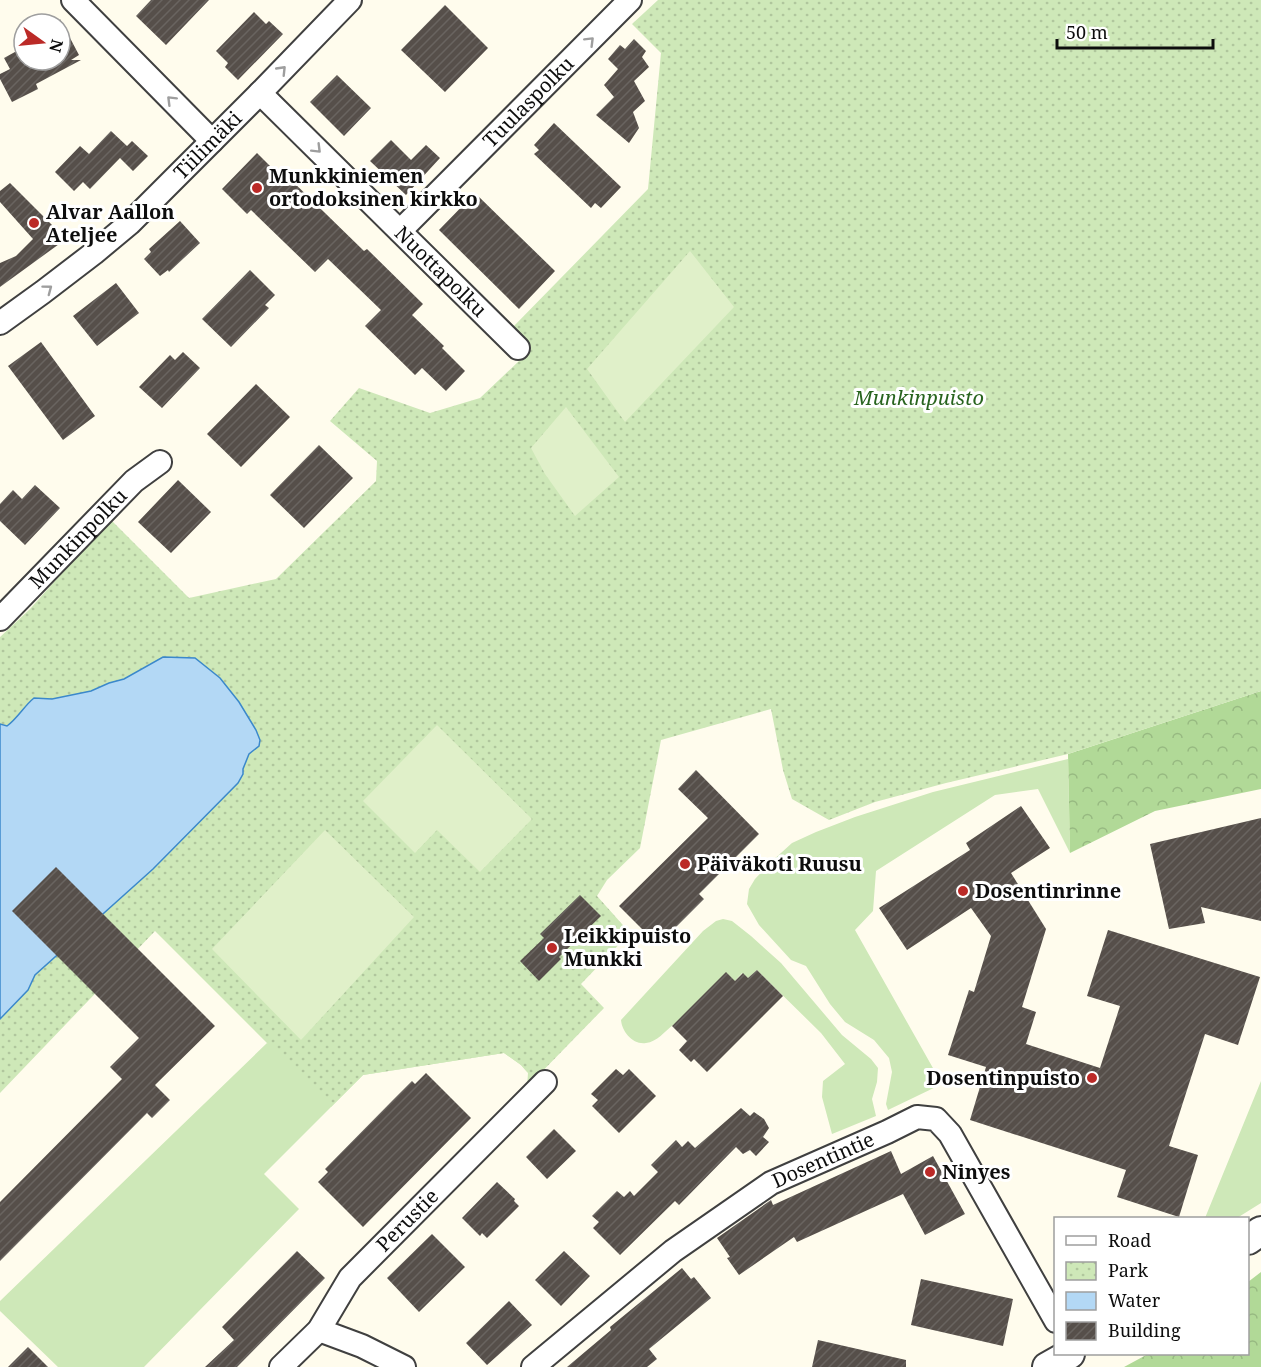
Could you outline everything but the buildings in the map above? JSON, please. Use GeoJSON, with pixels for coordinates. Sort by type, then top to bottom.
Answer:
{"type":"FeatureCollection","features":[{"type":"Feature","properties":{"kind":"street"},"geometry":{"type":"LineString","coordinates":[[73,0],[212,141]]}},
{"type":"Feature","properties":{"kind":"street","name":"Tiilimäki"},"geometry":{"type":"LineString","coordinates":[[0,323],[94,253],[130,223],[350,0]]}},
{"type":"Feature","properties":{"kind":"street","name":"Tuulaspolku"},"geometry":{"type":"LineString","coordinates":[[393,224],[630,0]]}},
{"type":"Feature","properties":{"kind":"street","name":"Nuottapolku"},"geometry":{"type":"LineString","coordinates":[[260,93],[518,348]]}},
{"type":"Feature","properties":{"kind":"street","name":"Munkinpolku"},"geometry":{"type":"LineString","coordinates":[[0,619],[134,481],[160,462]]}},
{"type":"Feature","properties":{"kind":"street","name":"Perustie"},"geometry":{"type":"LineString","coordinates":[[281,1367],[319,1330],[350,1278],[545,1082]]}},
{"type":"Feature","properties":{"kind":"street","name":"Dosentintie"},"geometry":{"type":"LineString","coordinates":[[533,1367],[674,1251],[771,1183],[917,1117],[936,1119],[950,1134],[1054,1317]]}},
{"type":"Feature","properties":{"kind":"street"},"geometry":{"type":"LineString","coordinates":[[319,1330],[362,1346],[404,1367]]}},
{"type":"Feature","properties":{"kind":"street"},"geometry":{"type":"LineString","coordinates":[[1047,1367],[1067,1355]]}},
{"type":"Feature","properties":{"kind":"green space","name":"Munkinpuisto"},"geometry":{"type":"Polygon","coordinates":[[[658,0],[1261,0],[1261,691],[1068,754],[875,802],[829,820],[792,799],[783,770],[771,709],[661,740],[640,848],[607,880],[597,896],[630,933],[581,984],[604,1008],[527,1087],[528,1073],[504,1053],[363,1075],[331,1107],[304,1077],[155,931],[0,1093],[0,637],[30,609],[110,519],[189,598],[276,579],[376,481],[377,461],[330,421],[359,388],[430,413],[480,398],[519,361],[513,327],[648,189],[661,53],[632,24],[658,0]]]}},
{"type":"Feature","properties":{"kind":"green space"},"geometry":{"type":"Polygon","coordinates":[[[690,251],[734,307],[625,422],[587,369],[690,251]]]}},
{"type":"Feature","properties":{"kind":"green space"},"geometry":{"type":"Polygon","coordinates":[[[566,407],[619,477],[575,516],[545,474],[531,448],[566,407]]]}},
{"type":"Feature","properties":{"kind":"green space"},"geometry":{"type":"Polygon","coordinates":[[[1261,691],[1261,789],[1155,811],[1070,853],[1068,754],[1261,691]]]}},
{"type":"Feature","properties":{"kind":"green space"},"geometry":{"type":"Polygon","coordinates":[[[437,725],[532,819],[480,872],[437,830],[415,853],[363,801],[437,725]]]}},
{"type":"Feature","properties":{"kind":"green space"},"geometry":{"type":"Polygon","coordinates":[[[1068,759],[1070,853],[1038,789],[995,795],[876,871],[873,911],[855,930],[942,1084],[888,1110],[886,1104],[892,1072],[889,1058],[874,1040],[845,1022],[830,1004],[806,966],[791,960],[759,925],[747,904],[749,889],[755,879],[792,843],[816,832],[933,792],[1068,759]]]}},
{"type":"Feature","properties":{"kind":"green space"},"geometry":{"type":"Polygon","coordinates":[[[325,830],[414,917],[301,1040],[212,949],[325,830]]]}},
{"type":"Feature","properties":{"kind":"green space"},"geometry":{"type":"Polygon","coordinates":[[[723,919],[732,921],[781,963],[842,1035],[871,1059],[878,1068],[872,1099],[876,1116],[832,1134],[822,1097],[823,1081],[845,1064],[821,1033],[757,970],[748,978],[742,973],[735,981],[654,1041],[637,1042],[626,1033],[621,1020],[703,931],[716,921],[723,919]]]}},
{"type":"Feature","properties":{"kind":"green space"},"geometry":{"type":"Polygon","coordinates":[[[499,1027],[528,1073],[504,1053],[363,1075],[264,1174],[299,1209],[144,1367],[58,1367],[0,1311],[0,1301],[267,1043],[346,1067],[499,1027]]]}},
{"type":"Feature","properties":{"kind":"green space"},"geometry":{"type":"Polygon","coordinates":[[[1261,1081],[1261,1203],[1239,1217],[1205,1217],[1261,1081]]]}},
{"type":"Feature","properties":{"kind":"green space"},"geometry":{"type":"Polygon","coordinates":[[[1261,1272],[1261,1367],[1124,1367],[1146,1355],[1249,1355],[1249,1281],[1261,1272]]]}},
{"type":"Feature","properties":{"kind":"water"},"geometry":{"type":"Polygon","coordinates":[[[163,657],[195,658],[220,678],[239,702],[256,730],[260,740],[259,746],[249,754],[238,783],[153,869],[35,975],[28,990],[0,1019],[0,724],[7,726],[34,698],[52,699],[91,691],[124,679],[163,657]]]}},
{"type":"Feature","properties":{"kind":"place","name":"Munkkiniemen ortodoksinen kirkko"},"geometry":{"type":"Point","coordinates":[257,188]}},
{"type":"Feature","properties":{"kind":"place","name":"Alvar Aallon Ateljee"},"geometry":{"type":"Point","coordinates":[34,223]}},
{"type":"Feature","properties":{"kind":"place","name":"Päiväkoti Ruusu"},"geometry":{"type":"Point","coordinates":[685,864]}},
{"type":"Feature","properties":{"kind":"place","name":"Dosentinrinne"},"geometry":{"type":"Point","coordinates":[963,891]}},
{"type":"Feature","properties":{"kind":"place","name":"Leikkipuisto Munkki"},"geometry":{"type":"Point","coordinates":[552,948]}},
{"type":"Feature","properties":{"kind":"place","name":"Dosentinpuisto"},"geometry":{"type":"Point","coordinates":[1092,1078]}},
{"type":"Feature","properties":{"kind":"place","name":"Ninyes"},"geometry":{"type":"Point","coordinates":[930,1172]}}]}
